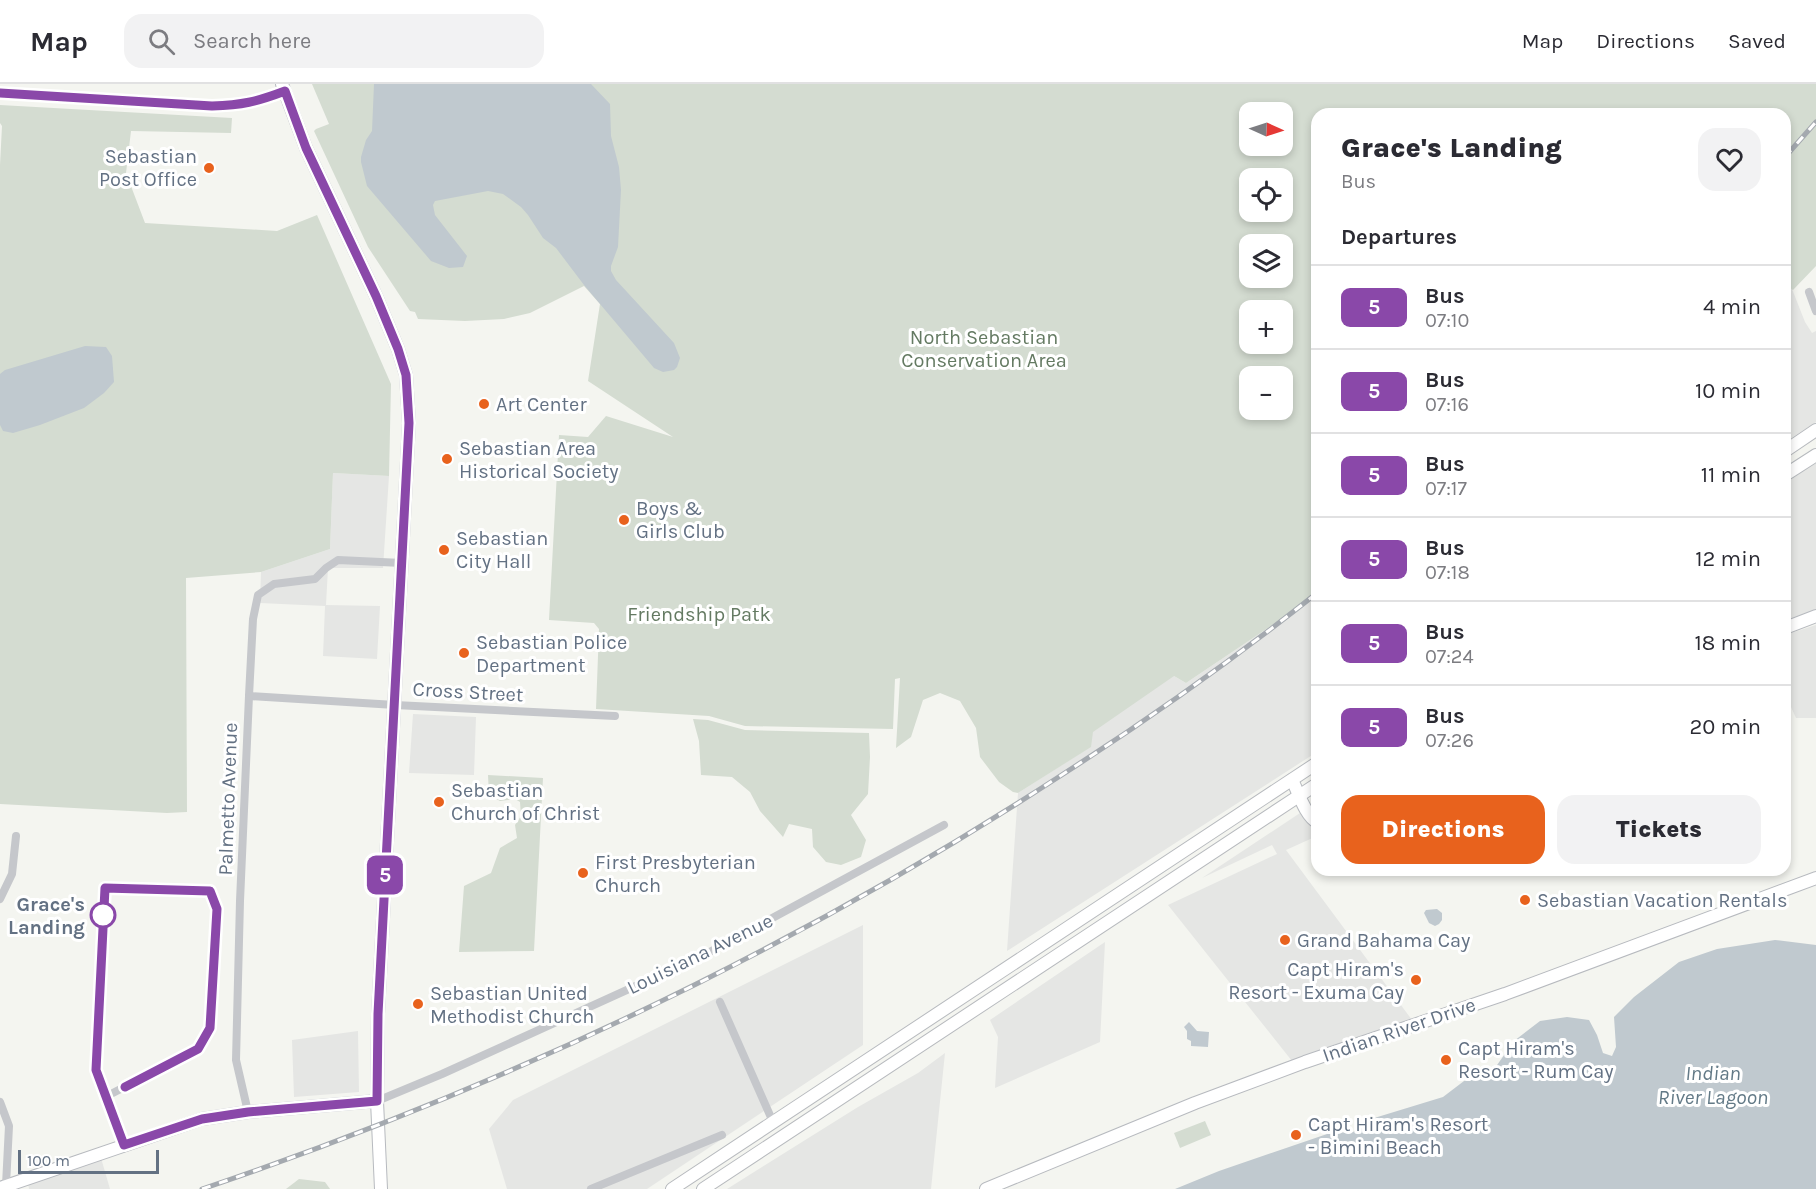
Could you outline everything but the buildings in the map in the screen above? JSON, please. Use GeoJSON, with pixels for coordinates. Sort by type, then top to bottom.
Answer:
{"type":"FeatureCollection","features":[{"type":"Feature","properties":{"kind":"street"},"geometry":{"type":"LineString","coordinates":[[0,93],[212,106],[261,101],[283,87],[306,148],[376,296],[398,349],[406,375],[409,423],[378,1014],[377,1101],[381,1189]]}},
{"type":"Feature","properties":{"kind":"street"},"geometry":{"type":"LineString","coordinates":[[1809,292],[1816,311]]}},
{"type":"Feature","properties":{"kind":"street"},"geometry":{"type":"LineString","coordinates":[[1791,447],[1816,430]]}},
{"type":"Feature","properties":{"kind":"street"},"geometry":{"type":"LineString","coordinates":[[1791,471],[1816,455]]}},
{"type":"Feature","properties":{"kind":"street","name":"Palmetto Avenue"},"geometry":{"type":"LineString","coordinates":[[248,1112],[236,1060],[249,696],[254,619],[258,595],[274,584],[315,579],[338,560],[402,562]]}},
{"type":"Feature","properties":{"kind":"street"},"geometry":{"type":"LineString","coordinates":[[1791,626],[1816,616]]}},
{"type":"Feature","properties":{"kind":"street","name":"Cross Street"},"geometry":{"type":"LineString","coordinates":[[249,696],[615,716]]}},
{"type":"Feature","properties":{"kind":"street"},"geometry":{"type":"LineString","coordinates":[[672,1189],[1311,768]]}},
{"type":"Feature","properties":{"kind":"street"},"geometry":{"type":"LineString","coordinates":[[1292,780],[1311,818]]}},
{"type":"Feature","properties":{"kind":"street"},"geometry":{"type":"LineString","coordinates":[[703,1189],[1311,788]]}},
{"type":"Feature","properties":{"kind":"street","name":"Louisiana Avenue"},"geometry":{"type":"LineString","coordinates":[[3,1186],[202,1119],[248,1112],[377,1101],[442,1074],[705,954],[944,825]]}},
{"type":"Feature","properties":{"kind":"street"},"geometry":{"type":"LineString","coordinates":[[0,899],[12,874],[16,836]]}},
{"type":"Feature","properties":{"kind":"street","name":"Indian River Drive"},"geometry":{"type":"LineString","coordinates":[[986,1189],[1206,1099],[1327,1054],[1505,994],[1816,879]]}},
{"type":"Feature","properties":{"kind":"street"},"geometry":{"type":"LineString","coordinates":[[107,1096],[198,1049],[210,1028],[217,909],[210,891],[105,888],[96,1070],[124,1145]]}},
{"type":"Feature","properties":{"kind":"street"},"geometry":{"type":"LineString","coordinates":[[720,1002],[773,1122],[765,1141],[755,1154]]}},
{"type":"Feature","properties":{"kind":"street"},"geometry":{"type":"LineString","coordinates":[[0,1102],[9,1126],[3,1186]]}},
{"type":"Feature","properties":{"kind":"street"},"geometry":{"type":"LineString","coordinates":[[788,1133],[790,1122],[802,1103]]}},
{"type":"Feature","properties":{"kind":"street"},"geometry":{"type":"LineString","coordinates":[[591,1189],[722,1135]]}},
{"type":"Feature","properties":{"kind":"shaded area"},"geometry":{"type":"Polygon","coordinates":[[[1791,288],[1805,322],[1812,333],[1816,331],[1816,422],[1791,438],[1791,288]]]}},
{"type":"Feature","properties":{"kind":"shaded area"},"geometry":{"type":"Polygon","coordinates":[[[1816,462],[1816,614],[1791,623],[1791,480],[1816,462]]]}},
{"type":"Feature","properties":{"kind":"shaded area"},"geometry":{"type":"Polygon","coordinates":[[[333,473],[389,476],[383,568],[328,568],[326,605],[380,606],[377,659],[323,656],[325,606],[260,603],[261,572],[330,549],[333,473]]]}},
{"type":"Feature","properties":{"kind":"shaded area"},"geometry":{"type":"Polygon","coordinates":[[[1311,599],[1311,756],[1007,951],[1018,793],[1090,747],[1093,729],[1167,672],[1186,683],[1311,599]]]}},
{"type":"Feature","properties":{"kind":"shaded area"},"geometry":{"type":"Polygon","coordinates":[[[1816,625],[1816,718],[1796,718],[1791,707],[1791,633],[1816,625]]]}},
{"type":"Feature","properties":{"kind":"shaded area"},"geometry":{"type":"Polygon","coordinates":[[[413,714],[476,717],[474,775],[409,773],[413,714]]]}},
{"type":"Feature","properties":{"kind":"shaded area"},"geometry":{"type":"Polygon","coordinates":[[[1300,813],[1311,825],[1311,839],[1286,850],[1412,1020],[1292,1061],[1168,905],[1277,854],[1272,845],[1202,878],[1300,813]]]}},
{"type":"Feature","properties":{"kind":"shaded area"},"geometry":{"type":"Polygon","coordinates":[[[863,925],[863,1045],[647,1189],[507,1189],[489,1129],[513,1100],[863,925]]]}},
{"type":"Feature","properties":{"kind":"shaded area"},"geometry":{"type":"Polygon","coordinates":[[[1105,942],[1100,1042],[995,1088],[998,1037],[990,1020],[1105,942]]]}},
{"type":"Feature","properties":{"kind":"shaded area"},"geometry":{"type":"Polygon","coordinates":[[[358,1031],[359,1092],[294,1097],[292,1040],[358,1031]]]}},
{"type":"Feature","properties":{"kind":"shaded area"},"geometry":{"type":"Polygon","coordinates":[[[945,1053],[931,1189],[727,1189],[858,1107],[918,1073],[945,1053]]]}},
{"type":"Feature","properties":{"kind":"shaded area"},"geometry":{"type":"Polygon","coordinates":[[[101,1158],[110,1189],[29,1189],[28,1183],[101,1158]]]}},
{"type":"Feature","properties":{"kind":"green space","name":"North Sebastian Conservation Area"},"geometry":{"type":"Polygon","coordinates":[[[312,84],[1816,84],[1816,266],[1793,290],[1791,289],[1791,108],[1311,108],[1311,599],[1186,683],[1174,676],[1093,732],[1091,747],[1018,793],[999,782],[980,757],[976,728],[960,701],[940,693],[923,700],[911,737],[896,748],[900,678],[895,679],[893,729],[745,726],[709,716],[596,709],[599,629],[594,623],[549,620],[559,435],[588,437],[606,416],[673,437],[588,381],[600,304],[584,286],[530,313],[504,319],[465,321],[418,319],[415,312],[410,311],[368,247],[314,131],[329,124],[312,84]]]}},
{"type":"Feature","properties":{"kind":"green space"},"geometry":{"type":"Polygon","coordinates":[[[0,105],[232,118],[231,133],[131,131],[126,173],[145,223],[277,231],[317,215],[391,384],[389,476],[333,473],[330,549],[261,572],[186,578],[187,812],[167,813],[0,804],[0,165],[2,126],[0,105]]]}},
{"type":"Feature","properties":{"kind":"green space"},"geometry":{"type":"Polygon","coordinates":[[[693,719],[708,720],[745,730],[869,733],[868,794],[851,815],[866,840],[861,857],[841,865],[826,862],[813,847],[812,829],[789,824],[783,837],[760,811],[750,792],[732,777],[701,775],[699,741],[693,719]]]}},
{"type":"Feature","properties":{"kind":"green space"},"geometry":{"type":"Polygon","coordinates":[[[488,775],[543,778],[534,951],[459,952],[464,886],[491,873],[500,848],[517,838],[515,825],[521,816],[520,802],[515,799],[500,801],[489,795],[488,775]]]}},
{"type":"Feature","properties":{"kind":"green space"},"geometry":{"type":"Polygon","coordinates":[[[1205,1121],[1211,1135],[1180,1148],[1174,1133],[1205,1121]]]}},
{"type":"Feature","properties":{"kind":"green space"},"geometry":{"type":"Polygon","coordinates":[[[299,1179],[325,1182],[330,1189],[286,1189],[299,1179]]]}},
{"type":"Feature","properties":{"kind":"water"},"geometry":{"type":"Polygon","coordinates":[[[374,84],[591,84],[610,104],[611,136],[619,167],[621,190],[618,247],[611,271],[616,280],[674,343],[680,358],[677,367],[674,370],[663,372],[654,368],[556,248],[543,238],[528,215],[503,194],[488,191],[435,201],[433,205],[435,215],[467,256],[463,267],[449,268],[431,261],[367,186],[361,157],[366,140],[372,131],[374,84]]]}},
{"type":"Feature","properties":{"kind":"water"},"geometry":{"type":"Polygon","coordinates":[[[85,346],[106,347],[112,356],[114,382],[104,393],[84,408],[40,425],[13,433],[3,431],[0,425],[0,374],[5,370],[85,346]]]}},
{"type":"Feature","properties":{"kind":"water"},"geometry":{"type":"Polygon","coordinates":[[[1437,909],[1442,913],[1442,920],[1435,926],[1429,923],[1424,913],[1426,910],[1437,909]]]}},
{"type":"Feature","properties":{"kind":"water","name":"Indian River Lagoon"},"geometry":{"type":"Polygon","coordinates":[[[1775,940],[1816,945],[1816,1189],[1175,1189],[1219,1171],[1330,1133],[1353,1132],[1371,1119],[1443,1097],[1464,1081],[1490,1075],[1514,1041],[1540,1021],[1567,1017],[1589,1020],[1603,1053],[1612,1056],[1616,1047],[1614,1017],[1634,997],[1679,962],[1717,949],[1775,940]]]}},
{"type":"Feature","properties":{"kind":"water"},"geometry":{"type":"Polygon","coordinates":[[[1189,1022],[1197,1031],[1209,1032],[1208,1047],[1191,1046],[1184,1027],[1189,1022]]]}},
{"type":"Feature","properties":{"kind":"railway"},"geometry":{"type":"LineString","coordinates":[[1791,150],[1816,122]]}},
{"type":"Feature","properties":{"kind":"railway"},"geometry":{"type":"LineString","coordinates":[[202,1189],[314,1149],[535,1060],[748,958],[853,901],[956,841],[1057,778],[1189,689],[1311,598]]}},
{"type":"Feature","properties":{"kind":"bus line","name":"5"},"geometry":{"type":"LineString","coordinates":[[0,93],[212,106],[261,101],[285,91],[306,148],[376,296],[406,375],[409,423],[378,1014],[377,1101],[248,1112],[202,1119],[124,1145],[96,1070],[105,888],[210,891],[217,909],[210,1028],[198,1049],[125,1087]]}},
{"type":"Feature","properties":{"kind":"place","name":"Sebastian Post Office"},"geometry":{"type":"Point","coordinates":[209,168]}},
{"type":"Feature","properties":{"kind":"place","name":"Art Center"},"geometry":{"type":"Point","coordinates":[484,404]}},
{"type":"Feature","properties":{"kind":"place","name":"Sebastian Area Historical Society"},"geometry":{"type":"Point","coordinates":[447,459]}},
{"type":"Feature","properties":{"kind":"place","name":"Boys & Girls Club"},"geometry":{"type":"Point","coordinates":[624,520]}},
{"type":"Feature","properties":{"kind":"place","name":"Sebastian City Hall"},"geometry":{"type":"Point","coordinates":[444,550]}},
{"type":"Feature","properties":{"kind":"place","name":"Sebastian Police Department"},"geometry":{"type":"Point","coordinates":[464,653]}},
{"type":"Feature","properties":{"kind":"place","name":"Sebastian Church of Christ"},"geometry":{"type":"Point","coordinates":[439,802]}},
{"type":"Feature","properties":{"kind":"place","name":"First Presbyterian Church"},"geometry":{"type":"Point","coordinates":[583,873]}},
{"type":"Feature","properties":{"kind":"place","name":"Sebastian Vacation Rentals"},"geometry":{"type":"Point","coordinates":[1525,900]}},
{"type":"Feature","properties":{"kind":"place","name":"Grace's Landing"},"geometry":{"type":"Point","coordinates":[103,915]}},
{"type":"Feature","properties":{"kind":"place","name":"Grand Bahama Cay"},"geometry":{"type":"Point","coordinates":[1285,940]}},
{"type":"Feature","properties":{"kind":"place","name":"Capt Hiram's Resort - Exuma Cay"},"geometry":{"type":"Point","coordinates":[1416,980]}},
{"type":"Feature","properties":{"kind":"place","name":"Sebastian United Methodist Church"},"geometry":{"type":"Point","coordinates":[418,1004]}},
{"type":"Feature","properties":{"kind":"place","name":"Capt Hiram's Resort - Rum Cay"},"geometry":{"type":"Point","coordinates":[1446,1060]}},
{"type":"Feature","properties":{"kind":"place","name":"Capt Hiram's Resort - Bimini Beach"},"geometry":{"type":"Point","coordinates":[1296,1135]}},
{"type":"Feature","properties":{"kind":"park label","name":"Friendship Patk"},"geometry":{"type":"Point","coordinates":[699,614]}}]}
